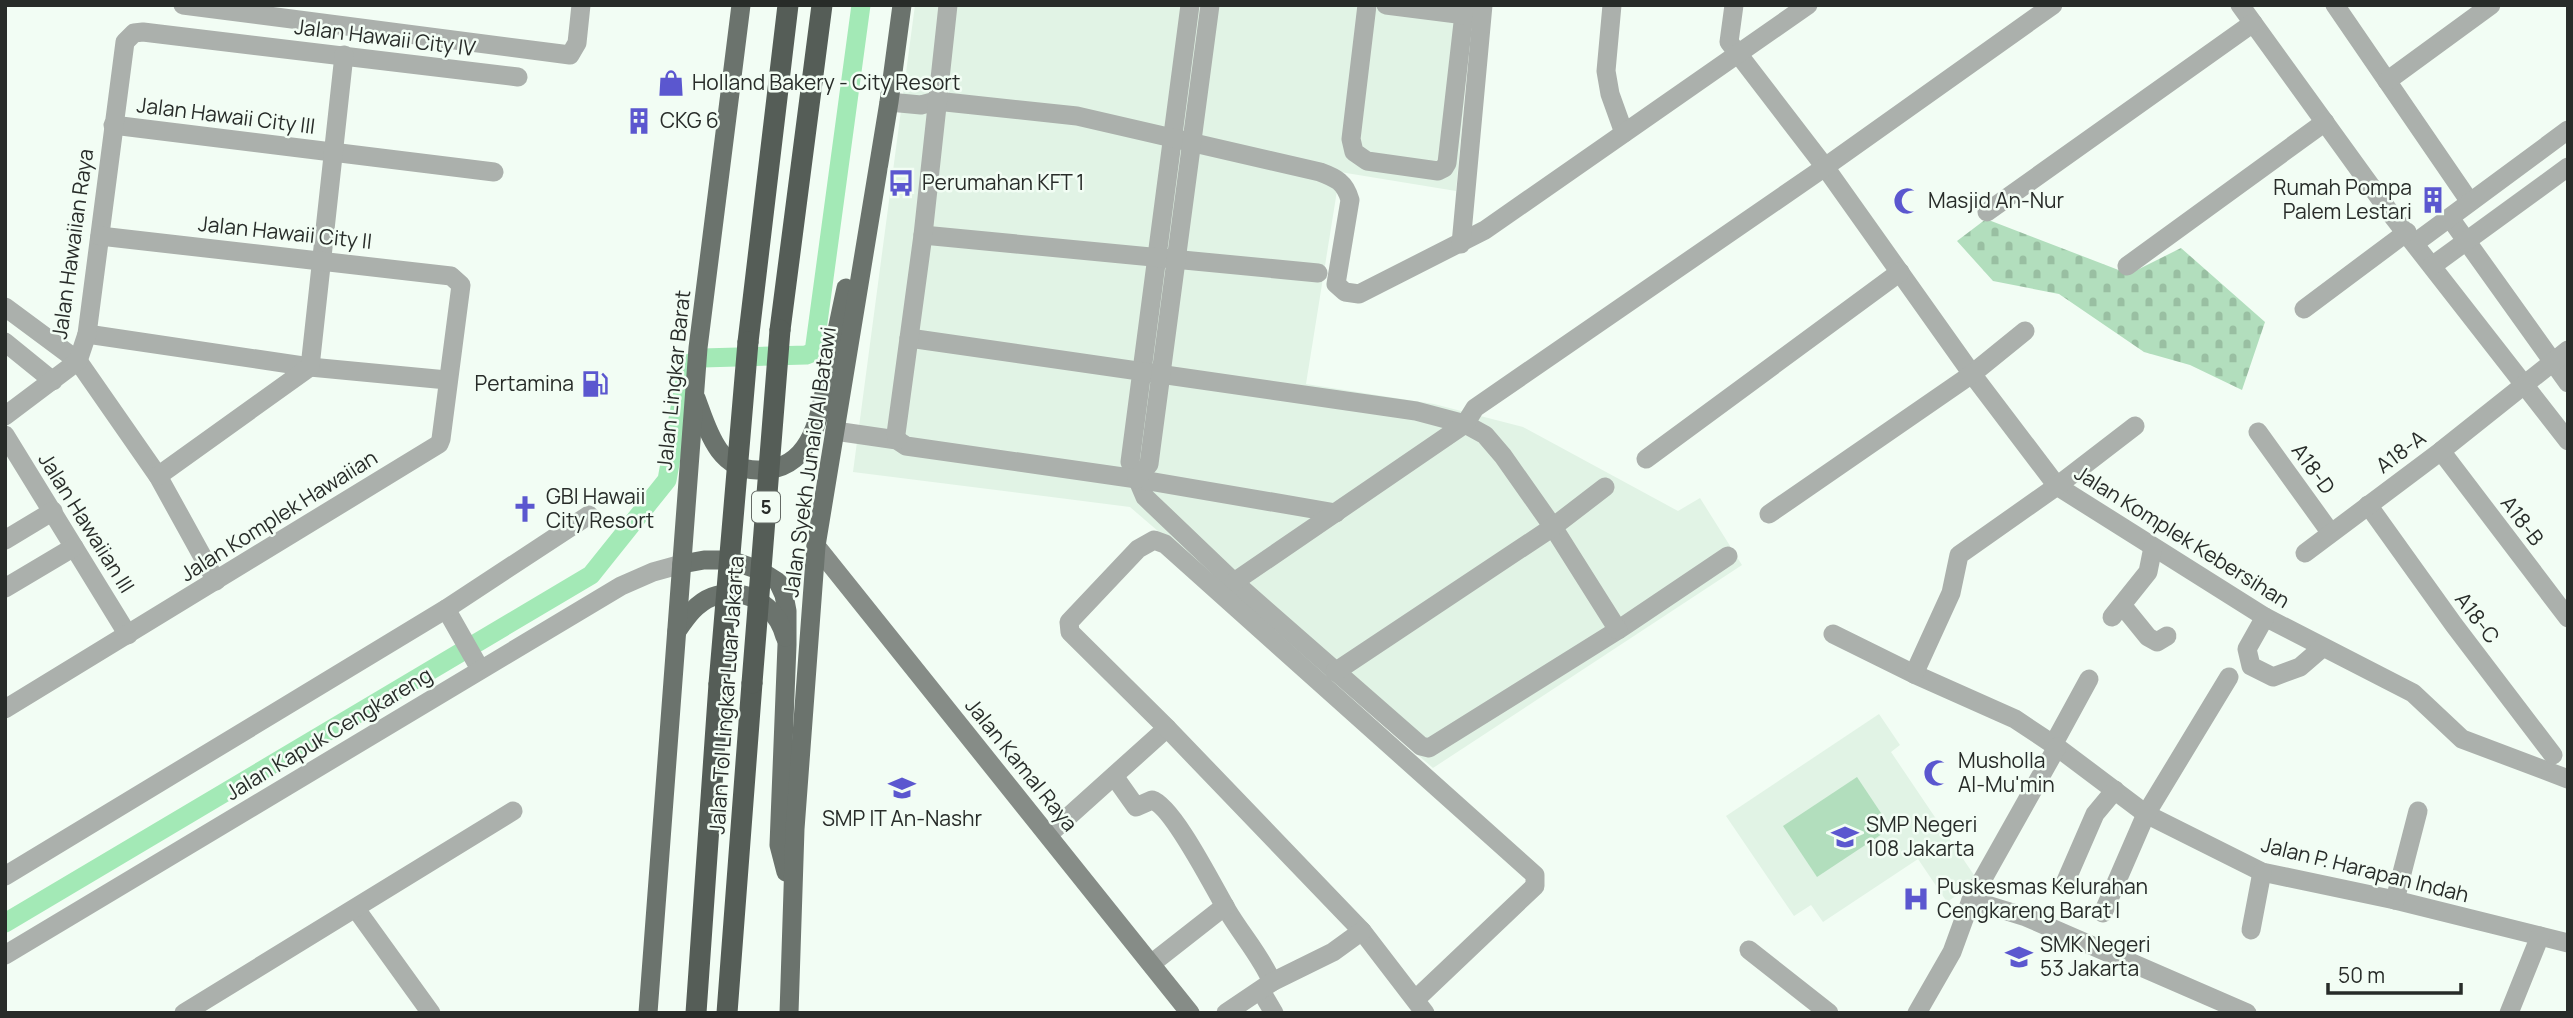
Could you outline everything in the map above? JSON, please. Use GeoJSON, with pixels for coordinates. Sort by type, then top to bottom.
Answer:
{"type":"FeatureCollection","features":[{"type":"Feature","properties":{"kind":"highway","name":"Jalan Tol Lingkar Luar Jakarta"},"geometry":{"type":"LineString","coordinates":[[696,1013],[720,670],[748,341],[788,5]]}},
{"type":"Feature","properties":{"kind":"highway","name":"Jalan Tol Lingkar Luar Jakarta"},"geometry":{"type":"LineString","coordinates":[[727,1013],[780,330],[822,5]]}},
{"type":"Feature","properties":{"kind":"main road","name":"Jalan Lingkar Barat"},"geometry":{"type":"LineString","coordinates":[[648,1013],[698,348],[741,5]]}},
{"type":"Feature","properties":{"kind":"main road","name":"Jalan Syekh Junaid Al Batawi"},"geometry":{"type":"LineString","coordinates":[[789,1013],[791,895],[816,546],[890,95],[902,5]]}},
{"type":"Feature","properties":{"kind":"main road"},"geometry":{"type":"LineString","coordinates":[[695,389],[714,442],[723,458],[730,463],[750,470],[767,470],[782,467],[804,449],[818,422],[863,209],[880,152]]}},
{"type":"Feature","properties":{"kind":"main road","name":"Jalan Kamal Raya"},"geometry":{"type":"LineString","coordinates":[[816,546],[1191,1013]]}},
{"type":"Feature","properties":{"kind":"main road"},"geometry":{"type":"LineString","coordinates":[[682,565],[704,560],[730,560],[759,570],[778,582],[784,595],[787,645],[779,845],[791,895]]}},
{"type":"Feature","properties":{"kind":"main road"},"geometry":{"type":"LineString","coordinates":[[676,632],[693,609],[711,597],[731,593],[752,597],[769,608],[782,625],[787,645]]}},
{"type":"Feature","properties":{"kind":"street"},"geometry":{"type":"LineString","coordinates":[[183,5],[570,55],[577,43],[581,5]]}},
{"type":"Feature","properties":{"kind":"street"},"geometry":{"type":"LineString","coordinates":[[897,440],[948,5]]}},
{"type":"Feature","properties":{"kind":"street"},"geometry":{"type":"LineString","coordinates":[[1182,141],[1190,5]]}},
{"type":"Feature","properties":{"kind":"street"},"geometry":{"type":"LineString","coordinates":[[1136,479],[1149,464],[1152,372],[1166,260],[1182,141],[1210,5]]}},
{"type":"Feature","properties":{"kind":"street"},"geometry":{"type":"LineString","coordinates":[[1367,5],[1351,139],[1354,152],[1367,161],[1438,171],[1447,163],[1465,10],[1386,5]]}},
{"type":"Feature","properties":{"kind":"street"},"geometry":{"type":"LineString","coordinates":[[1461,244],[1483,5]]}},
{"type":"Feature","properties":{"kind":"street"},"geometry":{"type":"LineString","coordinates":[[1612,5],[1606,71],[1610,94],[1624,133]]}},
{"type":"Feature","properties":{"kind":"street"},"geometry":{"type":"LineString","coordinates":[[1734,5],[1729,42],[1739,55]]}},
{"type":"Feature","properties":{"kind":"street"},"geometry":{"type":"LineString","coordinates":[[890,95],[922,93],[936,101],[1077,116],[1320,172],[1337,179],[1347,187],[1350,200],[1335,275],[1336,284],[1345,292],[1359,294],[1485,230],[1808,5]]}},
{"type":"Feature","properties":{"kind":"street"},"geometry":{"type":"LineString","coordinates":[[1234,582],[1465,424],[1475,408],[1825,167],[2053,5]]}},
{"type":"Feature","properties":{"kind":"street"},"geometry":{"type":"LineString","coordinates":[[2241,5],[2394,218],[2568,441]]}},
{"type":"Feature","properties":{"kind":"street"},"geometry":{"type":"LineString","coordinates":[[2335,5],[2470,202]]}},
{"type":"Feature","properties":{"kind":"street"},"geometry":{"type":"LineString","coordinates":[[2387,80],[2491,5]]}},
{"type":"Feature","properties":{"kind":"street"},"geometry":{"type":"LineString","coordinates":[[1987,212],[2253,23]]}},
{"type":"Feature","properties":{"kind":"street","name":"Jalan Hawaii City IV"},"geometry":{"type":"LineString","coordinates":[[125,42],[128,37],[138,32],[518,77]]}},
{"type":"Feature","properties":{"kind":"street","name":"Jalan Hawaiian Raya"},"geometry":{"type":"LineString","coordinates":[[5,416],[78,361],[87,334],[125,42]]}},
{"type":"Feature","properties":{"kind":"street"},"geometry":{"type":"LineString","coordinates":[[158,476],[310,368],[344,55]]}},
{"type":"Feature","properties":{"kind":"street","name":"Jalan Komplek Kebersihan"},"geometry":{"type":"LineString","coordinates":[[1739,55],[1825,167],[1972,374],[2057,486],[2265,617],[2413,693],[2462,739],[2568,779]]}},
{"type":"Feature","properties":{"kind":"street"},"geometry":{"type":"LineString","coordinates":[[2127,266],[2325,122]]}},
{"type":"Feature","properties":{"kind":"street","name":"Jalan Hawaii City III"},"geometry":{"type":"LineString","coordinates":[[113,125],[494,173]]}},
{"type":"Feature","properties":{"kind":"street"},"geometry":{"type":"LineString","coordinates":[[2304,310],[2411,238],[2450,218],[2568,130]]}},
{"type":"Feature","properties":{"kind":"street"},"geometry":{"type":"LineString","coordinates":[[2432,266],[2568,167]]}},
{"type":"Feature","properties":{"kind":"street"},"geometry":{"type":"LineString","coordinates":[[2450,218],[2560,356],[2568,383]]}},
{"type":"Feature","properties":{"kind":"street"},"geometry":{"type":"LineString","coordinates":[[923,235],[1318,273]]}},
{"type":"Feature","properties":{"kind":"street","name":"Jalan Hawaii City II"},"geometry":{"type":"LineString","coordinates":[[100,236],[451,276],[461,285]]}},
{"type":"Feature","properties":{"kind":"street"},"geometry":{"type":"LineString","coordinates":[[1646,459],[1900,272]]}},
{"type":"Feature","properties":{"kind":"street","name":"Jalan Komplek Hawaiian"},"geometry":{"type":"LineString","coordinates":[[5,709],[439,444],[461,285]]}},
{"type":"Feature","properties":{"kind":"street"},"geometry":{"type":"LineString","coordinates":[[5,307],[78,361],[158,476],[216,581]]}},
{"type":"Feature","properties":{"kind":"street"},"geometry":{"type":"LineString","coordinates":[[1769,514],[1972,374],[2025,331]]}},
{"type":"Feature","properties":{"kind":"street"},"geometry":{"type":"LineString","coordinates":[[87,334],[310,368],[447,380]]}},
{"type":"Feature","properties":{"kind":"street"},"geometry":{"type":"LineString","coordinates":[[909,338],[1416,411],[1465,424],[1485,435],[1503,456],[1553,527],[1618,630]]}},
{"type":"Feature","properties":{"kind":"street"},"geometry":{"type":"LineString","coordinates":[[5,342],[53,381]]}},
{"type":"Feature","properties":{"kind":"street","name":"A18-A"},"geometry":{"type":"LineString","coordinates":[[2305,553],[2441,451],[2560,356]]}},
{"type":"Feature","properties":{"kind":"street"},"geometry":{"type":"LineString","coordinates":[[1914,674],[1951,593],[1959,555],[2057,486],[2135,426]]}},
{"type":"Feature","properties":{"kind":"street"},"geometry":{"type":"LineString","coordinates":[[835,432],[897,440],[906,446],[1136,479],[1336,513]]}},
{"type":"Feature","properties":{"kind":"street","name":"A18-D"},"geometry":{"type":"LineString","coordinates":[[2258,432],[2330,532]]}},
{"type":"Feature","properties":{"kind":"street","name":"Jalan Hawaiian III"},"geometry":{"type":"LineString","coordinates":[[5,435],[128,635]]}},
{"type":"Feature","properties":{"kind":"street","name":"A18-B"},"geometry":{"type":"LineString","coordinates":[[2441,451],[2568,618]]}},
{"type":"Feature","properties":{"kind":"street"},"geometry":{"type":"LineString","coordinates":[[1136,479],[1145,497],[1234,582],[1421,746],[1429,748],[1618,630],[1728,556]]}},
{"type":"Feature","properties":{"kind":"street"},"geometry":{"type":"LineString","coordinates":[[1335,672],[1553,527],[1605,487]]}},
{"type":"Feature","properties":{"kind":"street","name":"A18-C"},"geometry":{"type":"LineString","coordinates":[[2368,505],[2454,625],[2553,755]]}},
{"type":"Feature","properties":{"kind":"street"},"geometry":{"type":"LineString","coordinates":[[5,540],[52,511]]}},
{"type":"Feature","properties":{"kind":"street"},"geometry":{"type":"LineString","coordinates":[[5,876],[446,609],[589,515]]}},
{"type":"Feature","properties":{"kind":"street"},"geometry":{"type":"LineString","coordinates":[[1154,540],[1166,544],[1535,874],[1535,886],[1420,1006],[1362,931],[1167,728],[1070,632],[1069,622],[1138,549],[1154,540]]}},
{"type":"Feature","properties":{"kind":"street"},"geometry":{"type":"LineString","coordinates":[[5,588],[74,547]]}},
{"type":"Feature","properties":{"kind":"street"},"geometry":{"type":"LineString","coordinates":[[2153,547],[2148,572],[2117,611],[2157,642],[2167,636]]}},
{"type":"Feature","properties":{"kind":"street","name":"Jalan Kapuk Cengkareng"},"geometry":{"type":"LineString","coordinates":[[5,955],[478,665],[621,586],[653,572],[682,565]]}},
{"type":"Feature","properties":{"kind":"street"},"geometry":{"type":"LineString","coordinates":[[446,609],[478,665]]}},
{"type":"Feature","properties":{"kind":"street"},"geometry":{"type":"LineString","coordinates":[[2265,617],[2247,649],[2251,666],[2273,677],[2300,667],[2322,648]]}},
{"type":"Feature","properties":{"kind":"street","name":"Jalan P. Harapan Indah"},"geometry":{"type":"LineString","coordinates":[[1833,634],[2015,719],[2146,814],[2262,872],[2395,900],[2568,943]]}},
{"type":"Feature","properties":{"kind":"street"},"geometry":{"type":"LineString","coordinates":[[2103,913],[2146,814],[2229,677]]}},
{"type":"Feature","properties":{"kind":"street"},"geometry":{"type":"LineString","coordinates":[[1917,1013],[1952,952],[1971,900],[2089,679]]}},
{"type":"Feature","properties":{"kind":"street"},"geometry":{"type":"LineString","coordinates":[[1048,835],[1167,728]]}},
{"type":"Feature","properties":{"kind":"street"},"geometry":{"type":"LineString","coordinates":[[1114,776],[1136,807],[1152,800],[1157,802],[1190,845],[1266,987],[1274,1013]]}},
{"type":"Feature","properties":{"kind":"street"},"geometry":{"type":"LineString","coordinates":[[2065,883],[2095,814],[2115,790]]}},
{"type":"Feature","properties":{"kind":"street"},"geometry":{"type":"LineString","coordinates":[[184,1013],[513,811]]}},
{"type":"Feature","properties":{"kind":"street"},"geometry":{"type":"LineString","coordinates":[[2395,900],[2418,811]]}},
{"type":"Feature","properties":{"kind":"street"},"geometry":{"type":"LineString","coordinates":[[2251,930],[2262,872]]}},
{"type":"Feature","properties":{"kind":"street"},"geometry":{"type":"LineString","coordinates":[[1971,900],[2026,917],[2247,1013]]}},
{"type":"Feature","properties":{"kind":"street"},"geometry":{"type":"LineString","coordinates":[[1151,964],[1225,906]]}},
{"type":"Feature","properties":{"kind":"street"},"geometry":{"type":"LineString","coordinates":[[356,909],[423,1010]]}},
{"type":"Feature","properties":{"kind":"street"},"geometry":{"type":"LineString","coordinates":[[1226,1013],[1266,987],[1333,952],[1362,931]]}},
{"type":"Feature","properties":{"kind":"street"},"geometry":{"type":"LineString","coordinates":[[2509,1013],[2540,936]]}},
{"type":"Feature","properties":{"kind":"street"},"geometry":{"type":"LineString","coordinates":[[1749,950],[1829,1013]]}},
{"type":"Feature","properties":{"kind":"shaded area"},"geometry":{"type":"Polygon","coordinates":[[[915,5],[1473,5],[1456,191],[1340,172],[1306,384],[1434,404],[1523,427],[1678,511],[1700,498],[1742,565],[1433,768],[1130,507],[853,472],[915,5]]]}},
{"type":"Feature","properties":{"kind":"shaded area","name":"SMP Negeri 108 Jakarta"},"geometry":{"type":"Polygon","coordinates":[[[1879,714],[1900,745],[1891,752],[1978,881],[1947,902],[1918,859],[1823,922],[1811,905],[1794,916],[1726,816],[1879,714]]]}},
{"type":"Feature","properties":{"kind":"green space"},"geometry":{"type":"Polygon","coordinates":[[[1986,219],[2129,274],[2181,248],[2265,322],[2242,390],[2190,365],[2144,352],[2059,294],[1993,281],[1957,241],[1986,219]]]}},
{"type":"Feature","properties":{"kind":"green space"},"geometry":{"type":"Polygon","coordinates":[[[1857,777],[1891,828],[1817,877],[1783,826],[1857,777]]]}},
{"type":"Feature","properties":{"kind":"waterway"},"geometry":{"type":"LineString","coordinates":[[5,923],[591,575],[667,480],[688,364],[702,358],[806,355],[814,352],[861,5]]}},
{"type":"Feature","properties":{"kind":"place","name":"Holland Bakery - City Resort"},"geometry":{"type":"Point","coordinates":[671,83]}},
{"type":"Feature","properties":{"kind":"place","name":"CKG 6"},"geometry":{"type":"Point","coordinates":[639,121]}},
{"type":"Feature","properties":{"kind":"place","name":"Perumahan KFT 1"},"geometry":{"type":"Point","coordinates":[901,183]}},
{"type":"Feature","properties":{"kind":"place","name":"Rumah Pompa Palem Lestari"},"geometry":{"type":"Point","coordinates":[2433,200]}},
{"type":"Feature","properties":{"kind":"place","name":"Masjid An-Nur"},"geometry":{"type":"Point","coordinates":[1907,201]}},
{"type":"Feature","properties":{"kind":"place","name":"Pertamina"},"geometry":{"type":"Point","coordinates":[595,384]}},
{"type":"Feature","properties":{"kind":"place","name":"GBI Hawaii City Resort"},"geometry":{"type":"Point","coordinates":[525,509]}},
{"type":"Feature","properties":{"kind":"place","name":"Musholla Al-Mu'min"},"geometry":{"type":"Point","coordinates":[1937,773]}},
{"type":"Feature","properties":{"kind":"place","name":"SMP IT An-Nashr"},"geometry":{"type":"Point","coordinates":[902,788]}},
{"type":"Feature","properties":{"kind":"place","name":"SMP Negeri 108 Jakarta"},"geometry":{"type":"Point","coordinates":[1845,837]}},
{"type":"Feature","properties":{"kind":"place","name":"Puskesmas Kelurahan Cengkareng Barat I"},"geometry":{"type":"Point","coordinates":[1916,899]}},
{"type":"Feature","properties":{"kind":"place","name":"SMK Negeri 53 Jakarta"},"geometry":{"type":"Point","coordinates":[2019,957]}}]}
